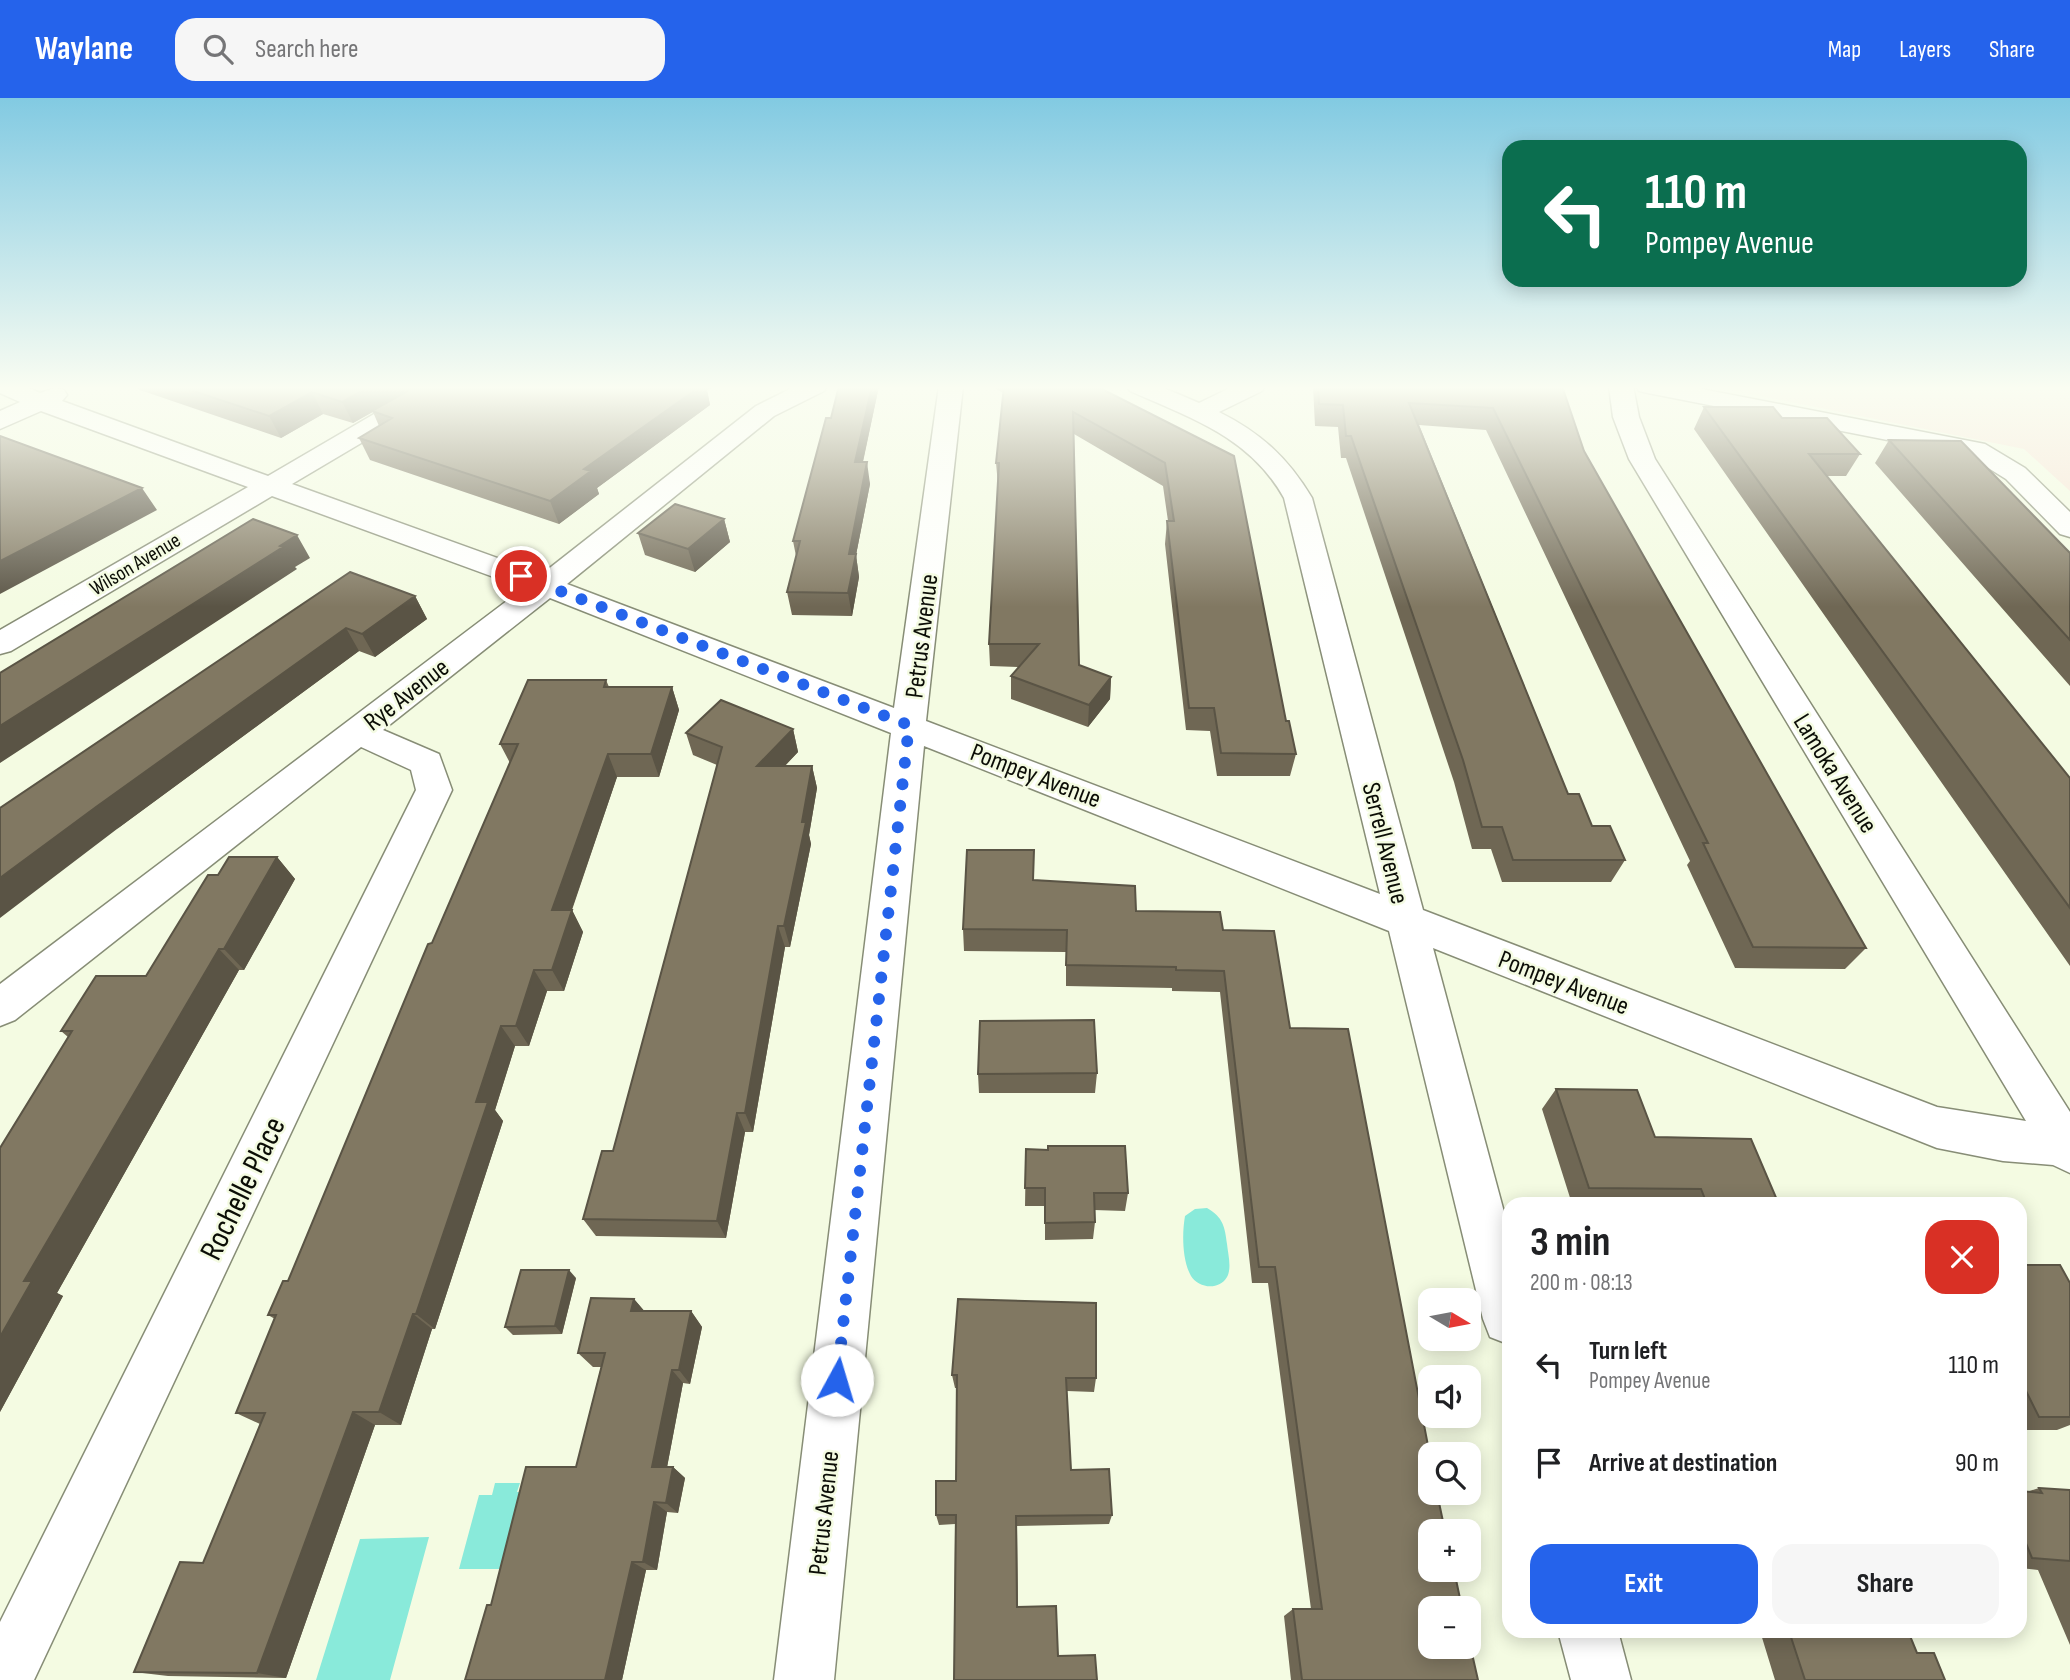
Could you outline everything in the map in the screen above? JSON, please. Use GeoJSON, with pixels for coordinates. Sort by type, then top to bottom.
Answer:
{"type":"FeatureCollection","features":[{"type":"Feature","properties":{"kind":"street","name":"Pompey Avenue"},"geometry":{"type":"LineString","coordinates":[[202,460],[546,586],[909,725],[1937,1127],[2003,1140],[2069,1148]]}},
{"type":"Feature","properties":{"kind":"street","name":"Wilson Avenue"},"geometry":{"type":"LineString","coordinates":[[0,643],[312,460]]}},
{"type":"Feature","properties":{"kind":"street","name":"Rye Avenue"},"geometry":{"type":"LineString","coordinates":[[0,1008],[546,586],[704,460]]}},
{"type":"Feature","properties":{"kind":"street","name":"Petrus Avenue"},"geometry":{"type":"LineString","coordinates":[[804,1680],[909,725],[942,460]]}},
{"type":"Feature","properties":{"kind":"street","name":"Serrell Avenue"},"geometry":{"type":"LineString","coordinates":[[1275,460],[1288,476],[1298,498],[1502,1296]]}},
{"type":"Feature","properties":{"kind":"street","name":"Lamoka Avenue"},"geometry":{"type":"LineString","coordinates":[[1643,460],[2069,1148]]}},
{"type":"Feature","properties":{"kind":"street"},"geometry":{"type":"LineString","coordinates":[[1997,460],[2070,528]]}},
{"type":"Feature","properties":{"kind":"street","name":"Rochelle Place"},"geometry":{"type":"LineString","coordinates":[[3,1680],[434,790],[427,763],[357,732]]}},
{"type":"Feature","properties":{"kind":"street"},"geometry":{"type":"LineString","coordinates":[[1590,1638],[1601,1680]]}},
{"type":"Feature","properties":{"kind":"shaded area"},"geometry":{"type":"Polygon","coordinates":[[[2036,460],[2070,460],[2070,491],[2036,460]]]}},
{"type":"Feature","properties":{"kind":"water"},"geometry":{"type":"Polygon","coordinates":[[[1207,1208],[1217,1215],[1222,1223],[1229,1261],[1227,1277],[1214,1286],[1198,1283],[1191,1276],[1184,1246],[1185,1216],[1195,1209],[1207,1208]]]}},
{"type":"Feature","properties":{"kind":"water"},"geometry":{"type":"Polygon","coordinates":[[[495,1483],[520,1483],[517,1492],[530,1492],[511,1569],[459,1569],[479,1495],[492,1495],[495,1483]]]}},
{"type":"Feature","properties":{"kind":"water"},"geometry":{"type":"Polygon","coordinates":[[[429,1537],[390,1680],[316,1680],[360,1539],[429,1537]]]}},
{"type":"Feature","properties":{"kind":"building"},"geometry":{"type":"Polygon","coordinates":[[[0,460],[65,460],[142,488],[0,561],[0,460]]]}},
{"type":"Feature","properties":{"kind":"building"},"geometry":{"type":"Polygon","coordinates":[[[425,460],[597,460],[584,469],[591,471],[550,501],[425,460]]]}},
{"type":"Feature","properties":{"kind":"building"},"geometry":{"type":"Polygon","coordinates":[[[815,460],[867,462],[849,554],[856,554],[848,593],[787,592],[800,541],[793,541],[815,460]]]}},
{"type":"Feature","properties":{"kind":"building"},"geometry":{"type":"Polygon","coordinates":[[[996,460],[1074,460],[1079,665],[1111,677],[1089,705],[1011,676],[1039,644],[989,644],[999,463],[996,463],[996,460]]]}},
{"type":"Feature","properties":{"kind":"building"},"geometry":{"type":"Polygon","coordinates":[[[1159,460],[1235,460],[1286,721],[1289,721],[1296,754],[1221,753],[1214,708],[1189,708],[1167,521],[1174,521],[1165,463],[1159,460]]]}},
{"type":"Feature","properties":{"kind":"building"},"geometry":{"type":"Polygon","coordinates":[[[1359,460],[1432,460],[1568,794],[1579,794],[1592,826],[1610,826],[1625,860],[1513,860],[1502,827],[1482,827],[1463,760],[1359,460]]]}},
{"type":"Feature","properties":{"kind":"building"},"geometry":{"type":"Polygon","coordinates":[[[1519,460],[1589,460],[1866,948],[1753,947],[1703,843],[1708,843],[1519,460]]]}},
{"type":"Feature","properties":{"kind":"building"},"geometry":{"type":"Polygon","coordinates":[[[1743,460],[1814,460],[2070,778],[2070,908],[1743,460]]]}},
{"type":"Feature","properties":{"kind":"building"},"geometry":{"type":"Polygon","coordinates":[[[1907,460],[1979,460],[2070,553],[2070,640],[1907,460]]]}},
{"type":"Feature","properties":{"kind":"building"},"geometry":{"type":"Polygon","coordinates":[[[675,504],[724,519],[688,549],[638,533],[675,504]]]}},
{"type":"Feature","properties":{"kind":"building"},"geometry":{"type":"Polygon","coordinates":[[[253,519],[297,535],[280,546],[283,547],[0,726],[0,673],[253,519]]]}},
{"type":"Feature","properties":{"kind":"building"},"geometry":{"type":"Polygon","coordinates":[[[350,572],[415,596],[362,634],[346,628],[0,878],[0,808],[350,572]]]}},
{"type":"Feature","properties":{"kind":"building"},"geometry":{"type":"Polygon","coordinates":[[[528,680],[606,680],[604,687],[672,687],[651,754],[608,754],[552,910],[572,910],[552,970],[534,970],[516,1026],[501,1026],[476,1102],[488,1102],[416,1314],[413,1314],[379,1412],[353,1412],[257,1673],[134,1672],[180,1562],[203,1563],[265,1413],[236,1413],[276,1315],[268,1315],[283,1281],[288,1281],[428,944],[432,943],[518,744],[500,744],[528,680]]]}},
{"type":"Feature","properties":{"kind":"building"},"geometry":{"type":"Polygon","coordinates":[[[721,700],[793,729],[757,766],[812,766],[802,822],[806,822],[784,926],[778,926],[745,1113],[737,1113],[717,1221],[583,1219],[602,1151],[613,1151],[722,747],[686,733],[721,700]]]}},
{"type":"Feature","properties":{"kind":"building"},"geometry":{"type":"Polygon","coordinates":[[[967,850],[1034,850],[1033,880],[1135,886],[1136,911],[1220,912],[1223,930],[1274,931],[1290,1028],[1348,1029],[1418,1394],[1418,1428],[1425,1428],[1427,1442],[1418,1442],[1418,1505],[1440,1505],[1442,1519],[1418,1519],[1418,1582],[1457,1582],[1459,1596],[1418,1596],[1418,1659],[1473,1659],[1478,1680],[1302,1680],[1293,1609],[1322,1609],[1275,1267],[1259,1267],[1224,971],[1176,970],[1176,967],[1066,965],[1067,930],[963,929],[967,850]]]}},
{"type":"Feature","properties":{"kind":"building"},"geometry":{"type":"Polygon","coordinates":[[[229,857],[277,857],[224,949],[219,949],[24,1281],[32,1281],[0,1337],[0,1148],[72,1031],[61,1031],[96,976],[146,976],[208,875],[218,875],[229,857]]]}},
{"type":"Feature","properties":{"kind":"building"},"geometry":{"type":"Polygon","coordinates":[[[1094,1020],[1097,1073],[978,1074],[980,1021],[1094,1020]]]}},
{"type":"Feature","properties":{"kind":"building"},"geometry":{"type":"Polygon","coordinates":[[[1556,1089],[1637,1090],[1655,1137],[1751,1139],[1776,1197],[1704,1197],[1701,1189],[1589,1188],[1556,1089]]]}},
{"type":"Feature","properties":{"kind":"building"},"geometry":{"type":"Polygon","coordinates":[[[1048,1146],[1125,1146],[1128,1193],[1094,1193],[1095,1222],[1045,1223],[1045,1188],[1025,1188],[1026,1149],[1048,1150],[1048,1146]]]}},
{"type":"Feature","properties":{"kind":"building"},"geometry":{"type":"Polygon","coordinates":[[[2027,1265],[2060,1265],[2070,1283],[2070,1417],[2039,1417],[2027,1393],[2027,1265]]]}},
{"type":"Feature","properties":{"kind":"building"},"geometry":{"type":"Polygon","coordinates":[[[521,1270],[569,1270],[555,1326],[505,1327],[521,1270]]]}},
{"type":"Feature","properties":{"kind":"building"},"geometry":{"type":"Polygon","coordinates":[[[591,1298],[634,1299],[631,1311],[691,1311],[679,1370],[672,1370],[652,1467],[673,1467],[666,1503],[654,1502],[643,1562],[632,1562],[605,1680],[465,1680],[487,1605],[491,1605],[526,1467],[576,1467],[605,1353],[578,1353],[591,1298]]]}},
{"type":"Feature","properties":{"kind":"building"},"geometry":{"type":"Polygon","coordinates":[[[958,1299],[1096,1303],[1096,1378],[1066,1378],[1071,1470],[1109,1469],[1112,1515],[1016,1516],[1017,1607],[1056,1606],[1058,1656],[1095,1655],[1097,1680],[954,1680],[956,1515],[936,1515],[936,1481],[956,1481],[957,1375],[952,1375],[958,1299]]]}},
{"type":"Feature","properties":{"kind":"building"},"geometry":{"type":"Polygon","coordinates":[[[2039,1488],[2070,1490],[2070,1561],[2032,1558],[2027,1546],[2027,1492],[2042,1493],[2039,1488]]]}},
{"type":"Feature","properties":{"kind":"building"},"geometry":{"type":"Polygon","coordinates":[[[1791,1638],[1911,1638],[1917,1653],[1934,1653],[1945,1680],[1805,1680],[1791,1638]]]}},
{"type":"Feature","properties":{"kind":"route"},"geometry":{"type":"LineString","coordinates":[[521,576],[909,725],[837,1380]]}}]}
